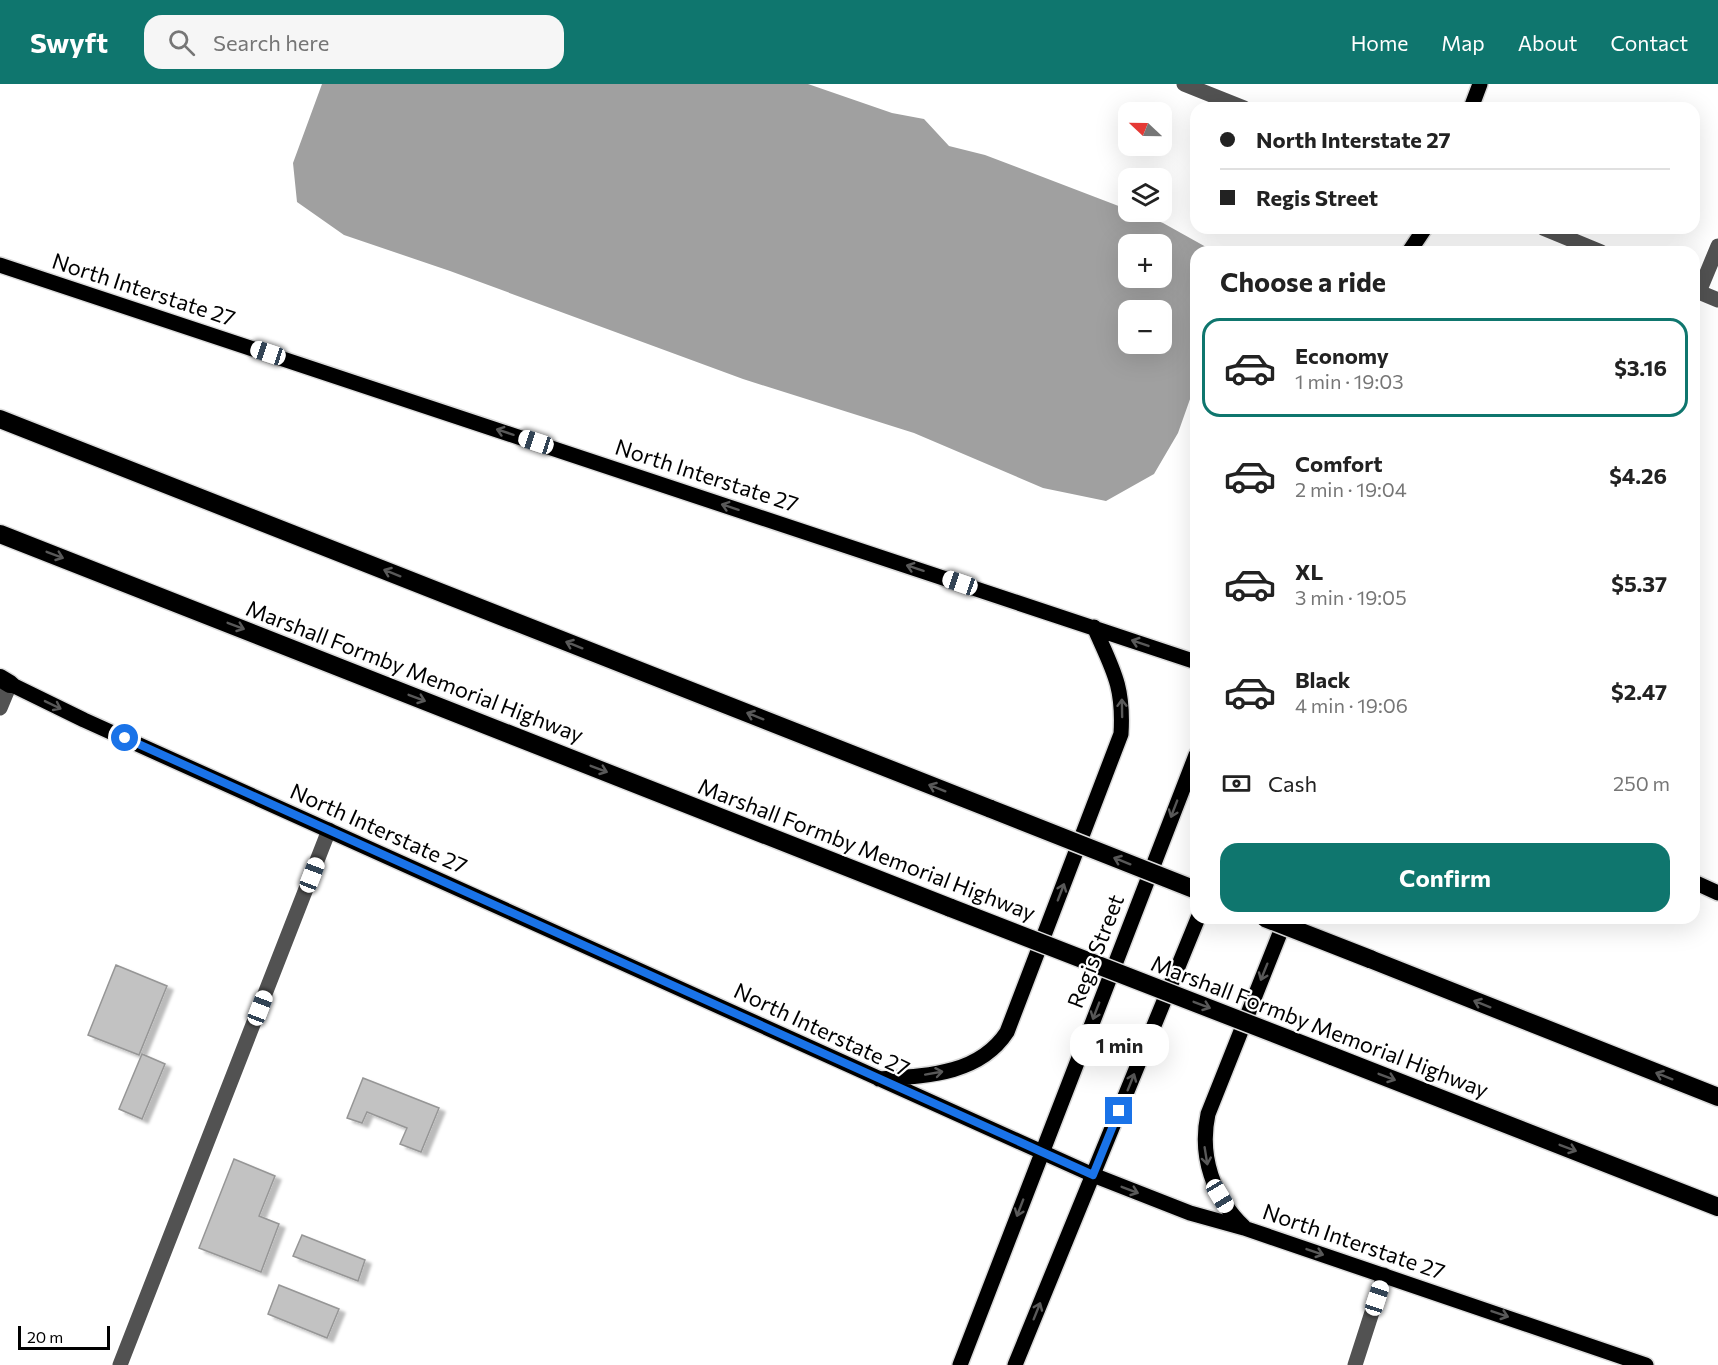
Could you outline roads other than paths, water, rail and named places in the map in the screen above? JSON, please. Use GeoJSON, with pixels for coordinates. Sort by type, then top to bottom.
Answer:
{"type":"FeatureCollection","features":[{"type":"Feature","properties":{"kind":"highway"},"geometry":{"type":"LineString","coordinates":[[0,418],[1190,888]]}},
{"type":"Feature","properties":{"kind":"highway","name":"Marshall Formby Memorial Highway"},"geometry":{"type":"LineString","coordinates":[[0,534],[1718,1207]]}},
{"type":"Feature","properties":{"kind":"highway"},"geometry":{"type":"LineString","coordinates":[[1280,924],[1718,1097]]}},
{"type":"Feature","properties":{"kind":"main road"},"geometry":{"type":"LineString","coordinates":[[1473,102],[1480,84]]}},
{"type":"Feature","properties":{"kind":"main road","name":"North Interstate 27"},"geometry":{"type":"LineString","coordinates":[[0,265],[1190,660]]}},
{"type":"Feature","properties":{"kind":"main road"},"geometry":{"type":"LineString","coordinates":[[876,1079],[954,1070],[982,1058],[998,1046],[1007,1032],[1121,734],[1123,704],[1117,678],[1094,627]]}},
{"type":"Feature","properties":{"kind":"main road","name":"North Interstate 27"},"geometry":{"type":"LineString","coordinates":[[3,680],[84,720],[1093,1175],[1190,1213],[1244,1228],[1646,1365]]}},
{"type":"Feature","properties":{"kind":"main road","name":"Regis Street"},"geometry":{"type":"LineString","coordinates":[[960,1365],[1190,770]]}},
{"type":"Feature","properties":{"kind":"main road"},"geometry":{"type":"LineString","coordinates":[[1700,884],[1718,892]]}},
{"type":"Feature","properties":{"kind":"main road"},"geometry":{"type":"LineString","coordinates":[[1015,1365],[1196,924]]}},
{"type":"Feature","properties":{"kind":"main road"},"geometry":{"type":"LineString","coordinates":[[1244,1228],[1233,1216],[1209,1173],[1204,1131],[1208,1114],[1284,924]]}},
{"type":"Feature","properties":{"kind":"street"},"geometry":{"type":"LineString","coordinates":[[1184,84],[1230,102]]}},
{"type":"Feature","properties":{"kind":"street"},"geometry":{"type":"LineString","coordinates":[[1558,234],[1586,246]]}},
{"type":"Feature","properties":{"kind":"street"},"geometry":{"type":"LineString","coordinates":[[1700,283],[1718,246]]}},
{"type":"Feature","properties":{"kind":"street"},"geometry":{"type":"LineString","coordinates":[[1700,293],[1718,300]]}},
{"type":"Feature","properties":{"kind":"street"},"geometry":{"type":"LineString","coordinates":[[0,708],[3,680]]}},
{"type":"Feature","properties":{"kind":"street"},"geometry":{"type":"LineString","coordinates":[[120,1365],[329,830]]}},
{"type":"Feature","properties":{"kind":"street"},"geometry":{"type":"LineString","coordinates":[[1355,1365],[1384,1275]]}}]}
